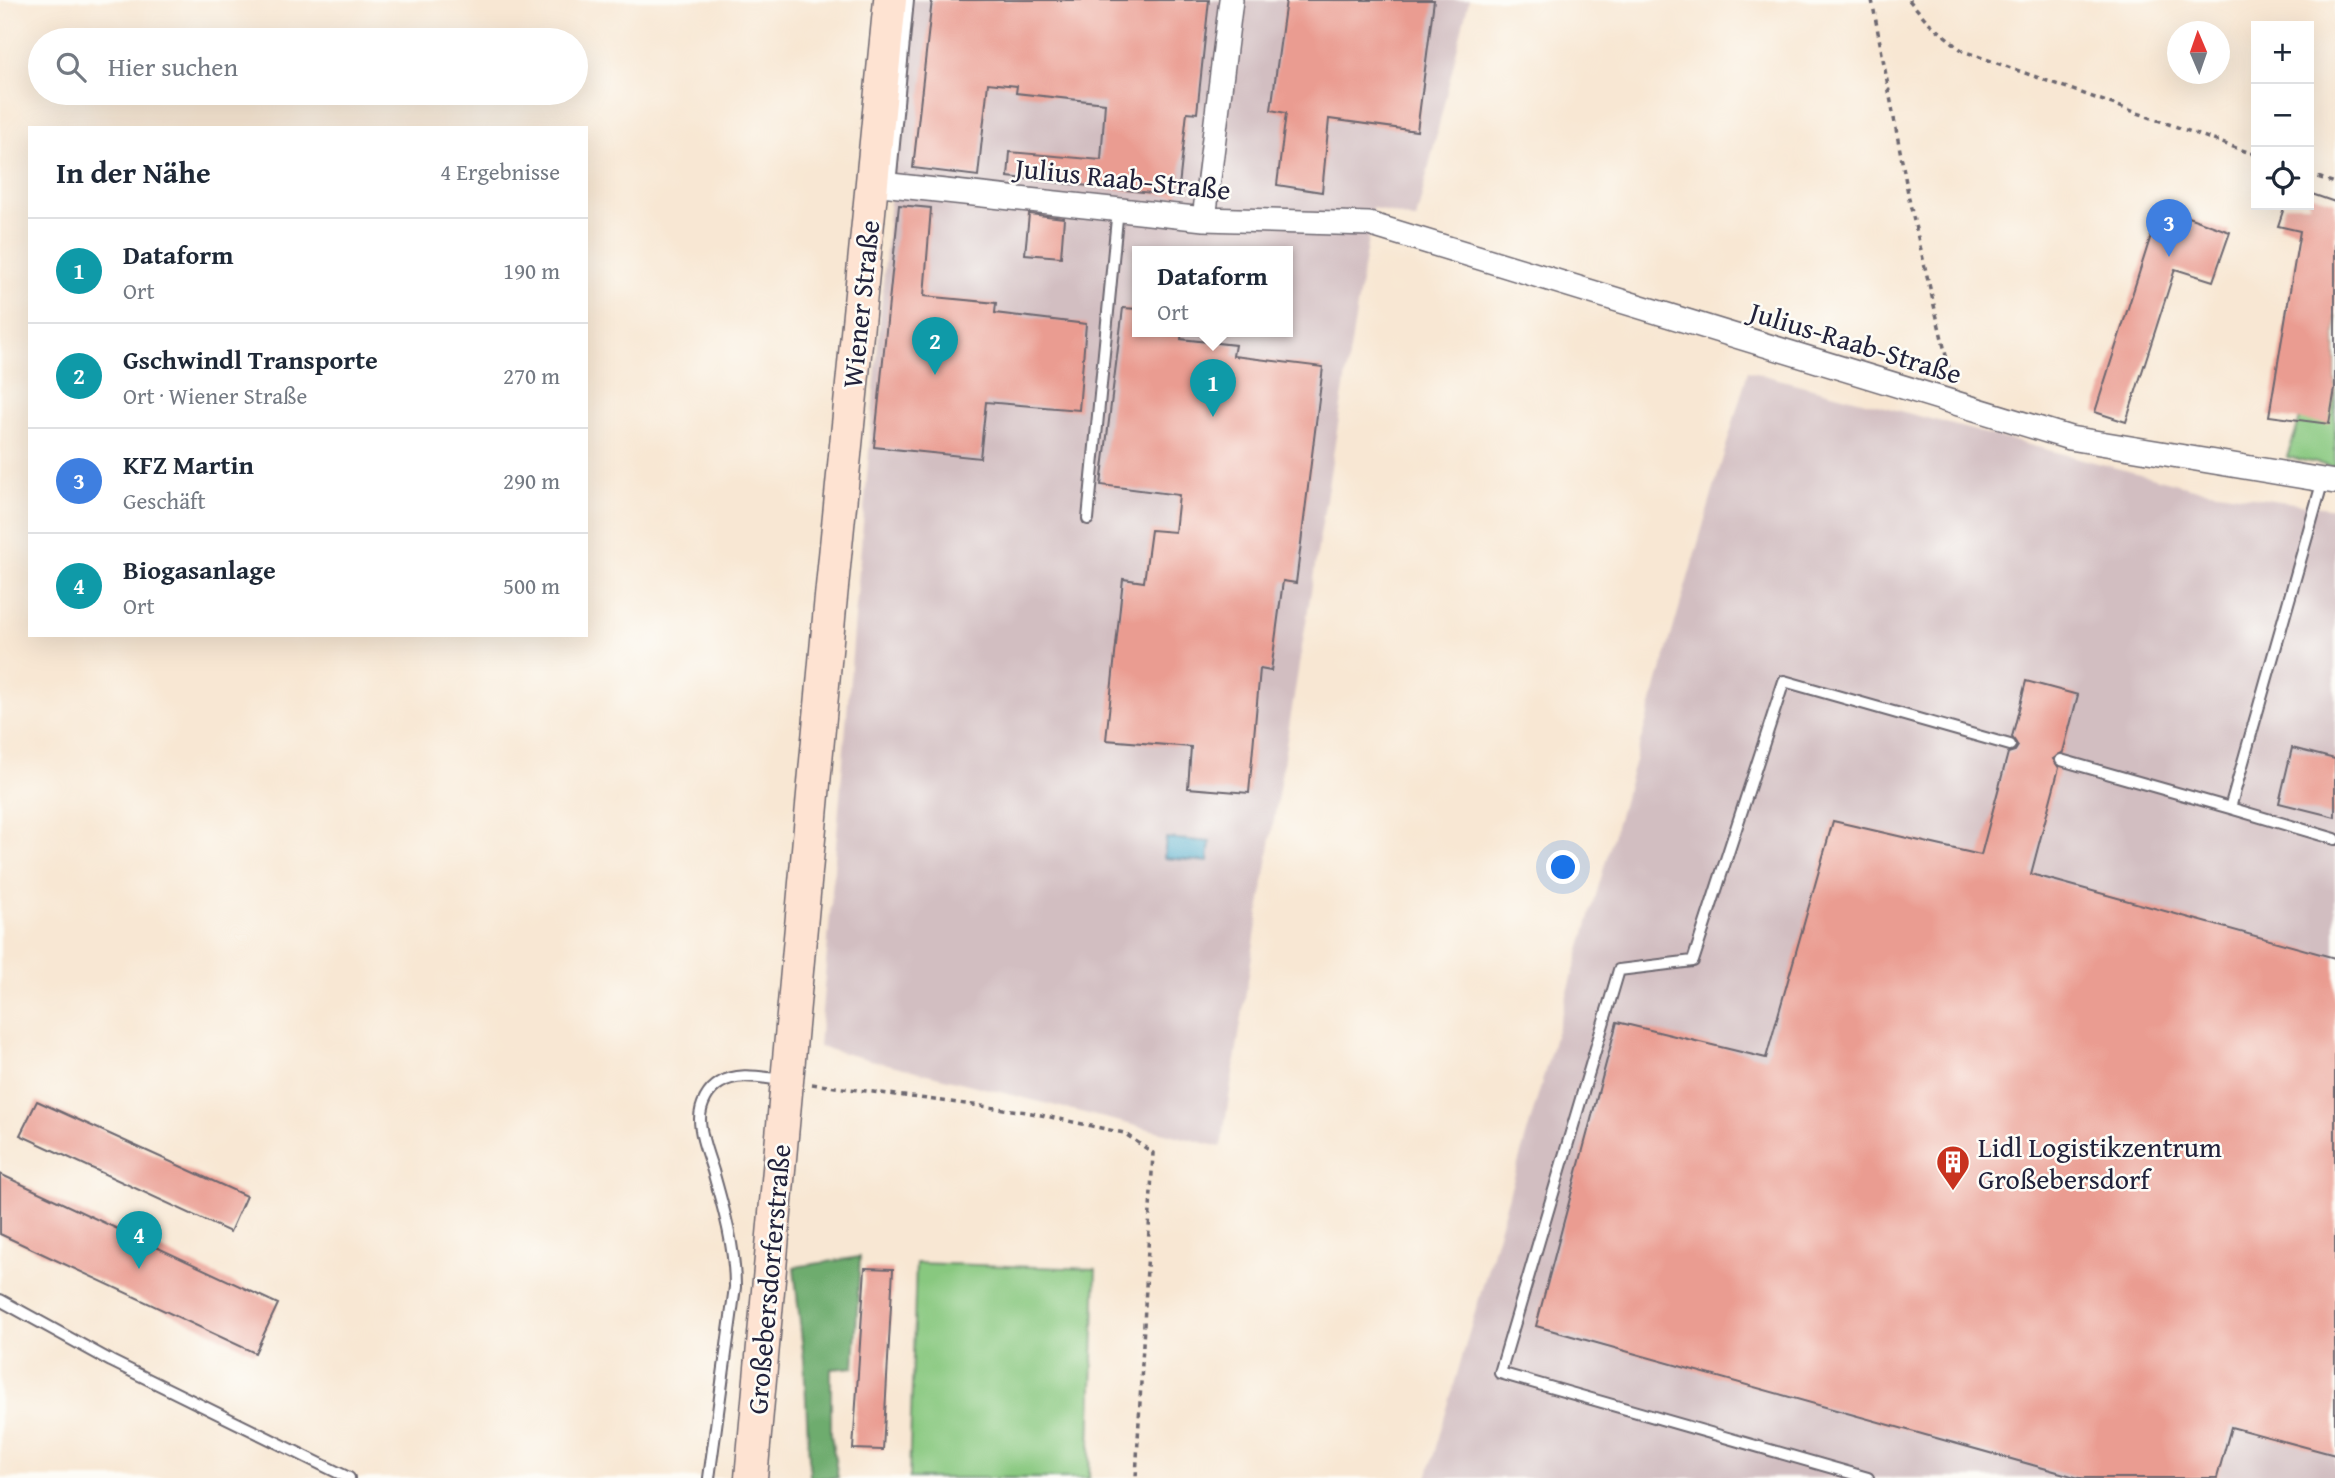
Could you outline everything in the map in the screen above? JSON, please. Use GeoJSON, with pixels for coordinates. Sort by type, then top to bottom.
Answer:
{"type":"FeatureCollection","features":[{"type":"Feature","properties":{"kind":"street","name":"Wiener Straße"},"geometry":{"type":"LineString","coordinates":[[785,1081],[830,607],[881,184],[890,0]]}},
{"type":"Feature","properties":{"kind":"street"},"geometry":{"type":"LineString","coordinates":[[1204,219],[1231,0]]}},
{"type":"Feature","properties":{"kind":"street","name":"Julius Raab-Straße"},"geometry":{"type":"LineString","coordinates":[[881,184],[1204,219],[1368,224]]}},
{"type":"Feature","properties":{"kind":"street","name":"Julius-Raab-Straße"},"geometry":{"type":"LineString","coordinates":[[1368,224],[2070,438],[2329,481]]}},
{"type":"Feature","properties":{"kind":"street","name":"Großebersdorferstraße"},"geometry":{"type":"LineString","coordinates":[[751,1478],[785,1081]]}},
{"type":"Feature","properties":{"kind":"lane"},"geometry":{"type":"LineString","coordinates":[[881,184],[908,0]]}},
{"type":"Feature","properties":{"kind":"lane"},"geometry":{"type":"LineString","coordinates":[[1088,519],[1118,208]]}},
{"type":"Feature","properties":{"kind":"lane"},"geometry":{"type":"LineString","coordinates":[[2230,808],[2329,481]]}},
{"type":"Feature","properties":{"kind":"lane"},"geometry":{"type":"LineString","coordinates":[[1868,1478],[1500,1374],[1619,970],[1693,961],[1784,681],[2010,745]]}},
{"type":"Feature","properties":{"kind":"lane"},"geometry":{"type":"LineString","coordinates":[[2061,760],[2335,839]]}},
{"type":"Feature","properties":{"kind":"lane"},"geometry":{"type":"LineString","coordinates":[[709,1478],[736,1287],[731,1237],[701,1128],[702,1104],[709,1091],[733,1077],[785,1081]]}},
{"type":"Feature","properties":{"kind":"lane"},"geometry":{"type":"LineString","coordinates":[[0,1300],[111,1361],[348,1478]]}},
{"type":"Feature","properties":{"kind":"path"},"geometry":{"type":"LineString","coordinates":[[1872,0],[1910,204],[1958,405]]}},
{"type":"Feature","properties":{"kind":"path"},"geometry":{"type":"LineString","coordinates":[[1909,0],[1927,21],[1963,51],[2251,153]]}},
{"type":"Feature","properties":{"kind":"path"},"geometry":{"type":"LineString","coordinates":[[2314,176],[2335,183]]}},
{"type":"Feature","properties":{"kind":"path"},"geometry":{"type":"LineString","coordinates":[[785,1081],[1027,1112],[1124,1133],[1153,1153],[1136,1478]]}},
{"type":"Feature","properties":{"kind":"shaded area"},"geometry":{"type":"Polygon","coordinates":[[[907,0],[1469,0],[1416,220],[1373,208],[1221,1147],[819,1047],[907,0]]]}},
{"type":"Feature","properties":{"kind":"shaded area"},"geometry":{"type":"Polygon","coordinates":[[[1748,371],[2197,489],[2335,509],[2335,1478],[1427,1478],[1748,371]]]}},
{"type":"Feature","properties":{"kind":"green space"},"geometry":{"type":"Polygon","coordinates":[[[2335,316],[2335,467],[2287,457],[2335,316]]]}},
{"type":"Feature","properties":{"kind":"green space"},"geometry":{"type":"Polygon","coordinates":[[[860,1257],[854,1367],[831,1369],[831,1435],[838,1478],[810,1478],[804,1360],[794,1267],[860,1257]]]}},
{"type":"Feature","properties":{"kind":"green space"},"geometry":{"type":"Polygon","coordinates":[[[916,1263],[1096,1269],[1089,1478],[909,1478],[916,1263]]]}},
{"type":"Feature","properties":{"kind":"water"},"geometry":{"type":"Polygon","coordinates":[[[1166,838],[1210,842],[1208,862],[1164,858],[1166,838]]]}},
{"type":"Feature","properties":{"kind":"building"},"geometry":{"type":"Polygon","coordinates":[[[932,0],[1209,0],[1197,113],[1187,112],[1178,196],[1008,177],[1010,152],[1101,160],[1105,103],[1016,93],[1017,86],[988,83],[978,176],[913,168],[932,0]]]}},
{"type":"Feature","properties":{"kind":"building"},"geometry":{"type":"Polygon","coordinates":[[[1286,0],[1434,0],[1417,131],[1329,119],[1322,192],[1277,185],[1286,113],[1271,110],[1286,0]]]}},
{"type":"Feature","properties":{"kind":"building"},"geometry":{"type":"Polygon","coordinates":[[[2314,195],[2335,202],[2335,389],[2329,424],[2269,416],[2300,231],[2278,226],[2283,210],[2314,210],[2314,195]]]}},
{"type":"Feature","properties":{"kind":"building"},"geometry":{"type":"Polygon","coordinates":[[[899,205],[931,208],[924,296],[996,303],[995,313],[1086,324],[1079,410],[986,402],[980,458],[874,447],[899,205]]]}},
{"type":"Feature","properties":{"kind":"building"},"geometry":{"type":"Polygon","coordinates":[[[2160,207],[2230,232],[2213,281],[2175,269],[2126,422],[2095,412],[2160,207]]]}},
{"type":"Feature","properties":{"kind":"building"},"geometry":{"type":"Polygon","coordinates":[[[1029,214],[1064,218],[1061,257],[1025,254],[1029,214]]]}},
{"type":"Feature","properties":{"kind":"building"},"geometry":{"type":"Polygon","coordinates":[[[1123,308],[1132,309],[1132,337],[1181,337],[1235,345],[1233,356],[1323,367],[1296,583],[1283,581],[1271,671],[1260,669],[1249,793],[1188,788],[1191,747],[1106,740],[1123,579],[1144,582],[1151,530],[1175,532],[1179,495],[1101,485],[1123,308]]]}},
{"type":"Feature","properties":{"kind":"building","name":"Lidl Logistikzentrum Großebersdorf"},"geometry":{"type":"Polygon","coordinates":[[[2026,681],[2078,695],[2063,752],[2053,759],[2059,768],[2031,874],[2335,958],[2335,1455],[2231,1427],[2217,1478],[2079,1478],[1536,1326],[1617,1022],[1766,1058],[1833,821],[1981,855],[2008,753],[2015,751],[2018,746],[2012,737],[2026,681]]]}},
{"type":"Feature","properties":{"kind":"building"},"geometry":{"type":"Polygon","coordinates":[[[2292,748],[2335,759],[2335,817],[2279,803],[2292,748]]]}},
{"type":"Feature","properties":{"kind":"building"},"geometry":{"type":"Polygon","coordinates":[[[37,1101],[246,1196],[230,1232],[20,1135],[37,1101]]]}},
{"type":"Feature","properties":{"kind":"building"},"geometry":{"type":"Polygon","coordinates":[[[0,1174],[278,1304],[255,1353],[0,1234],[0,1174]]]}},
{"type":"Feature","properties":{"kind":"building"},"geometry":{"type":"Polygon","coordinates":[[[865,1268],[893,1269],[883,1450],[853,1449],[865,1268]]]}},
{"type":"Feature","properties":{"kind":"place","name":"KFZ Martin"},"geometry":{"type":"Point","coordinates":[2169,257]}},
{"type":"Feature","properties":{"kind":"place","name":"Gschwindl Transporte"},"geometry":{"type":"Point","coordinates":[935,375]}},
{"type":"Feature","properties":{"kind":"place","name":"Dataform"},"geometry":{"type":"Point","coordinates":[1213,417]}},
{"type":"Feature","properties":{"kind":"place","name":"Lidl Logistikzentrum Großebersdorf"},"geometry":{"type":"Point","coordinates":[1953,1192]}},
{"type":"Feature","properties":{"kind":"place","name":"Biogasanlage"},"geometry":{"type":"Point","coordinates":[139,1269]}}]}
